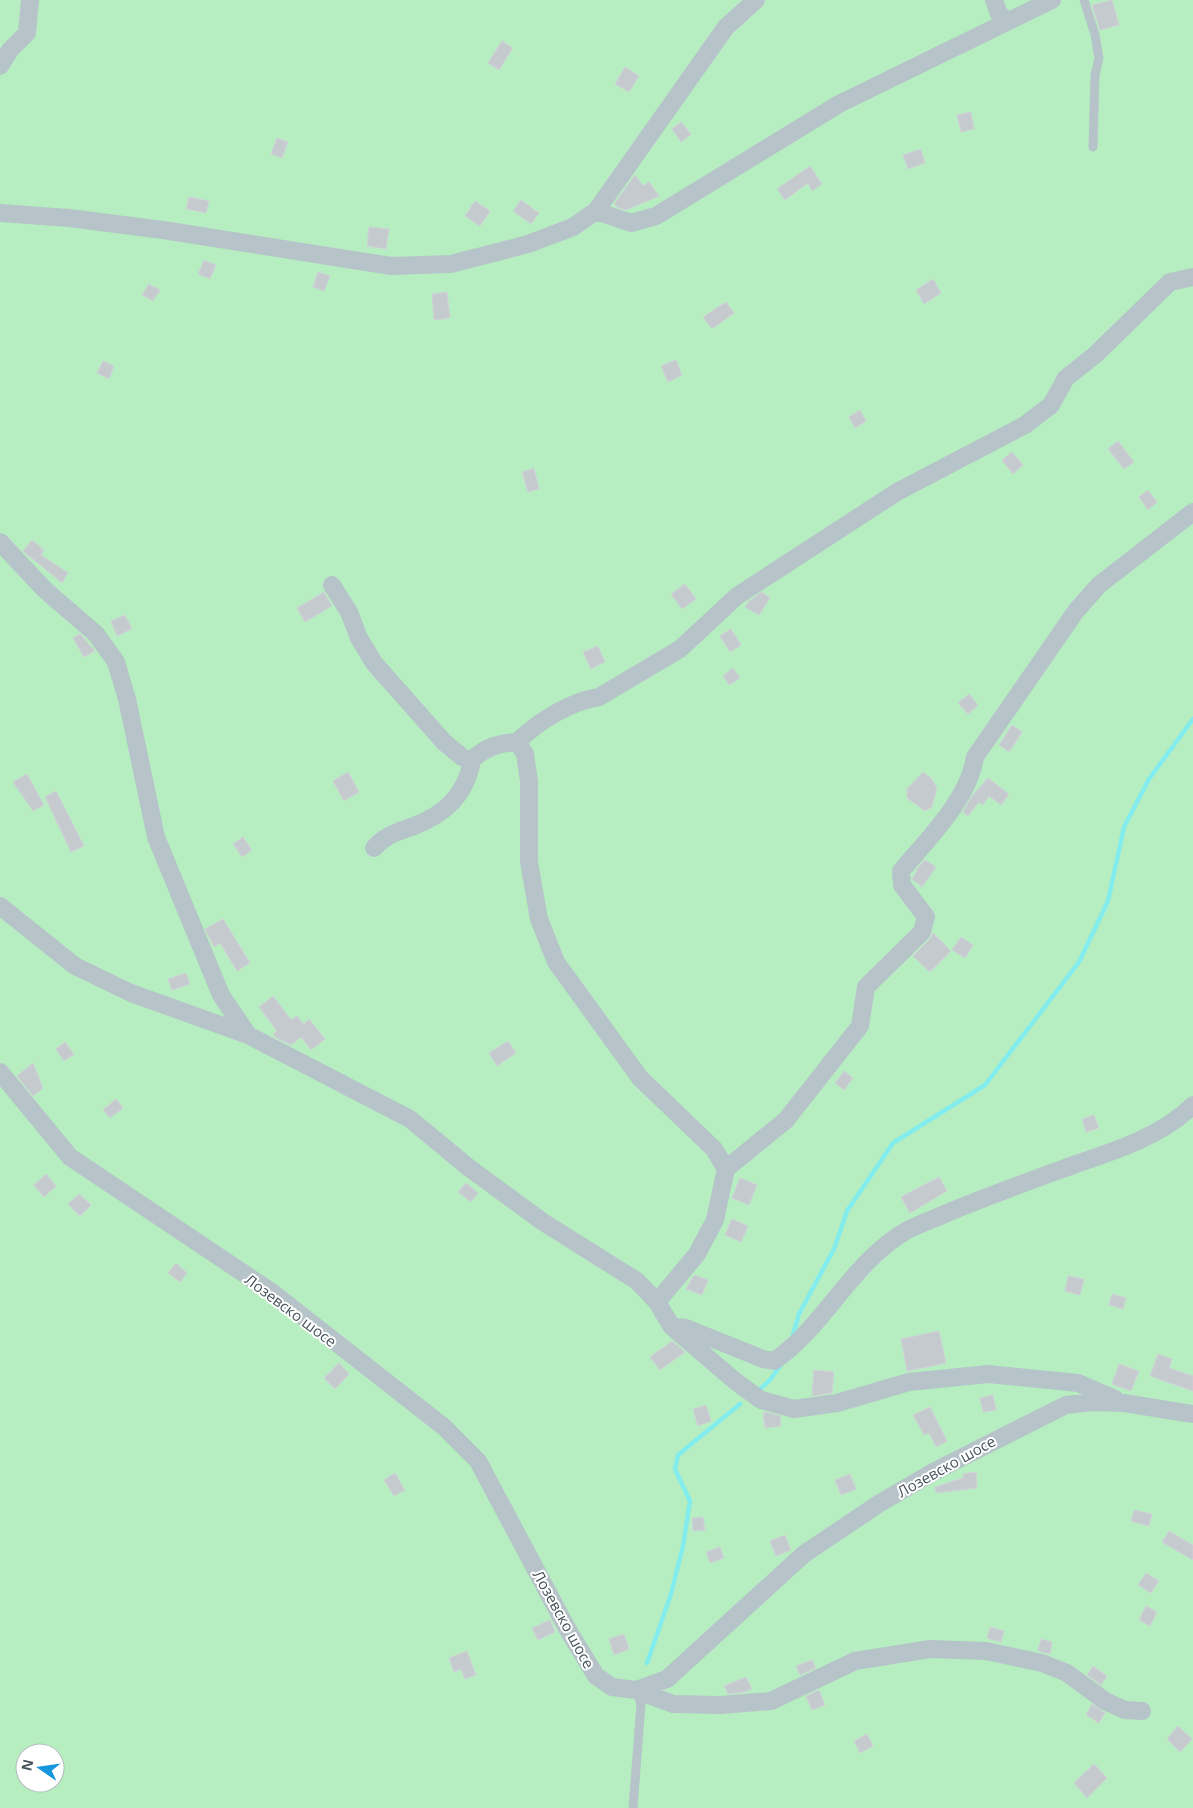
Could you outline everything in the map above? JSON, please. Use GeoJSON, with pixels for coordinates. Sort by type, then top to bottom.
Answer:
{"type":"FeatureCollection","features":[{"type":"Feature","properties":{"kind":"street"},"geometry":{"type":"LineString","coordinates":[[0,66],[10,50],[27,33],[30,0]]}},
{"type":"Feature","properties":{"kind":"street"},"geometry":{"type":"LineString","coordinates":[[0,213],[69,218],[163,230],[391,266],[450,264],[528,244],[572,227],[596,211],[726,27],[756,0]]}},
{"type":"Feature","properties":{"kind":"street"},"geometry":{"type":"LineString","coordinates":[[994,0],[999,14],[1008,21]]}},
{"type":"Feature","properties":{"kind":"street"},"geometry":{"type":"LineString","coordinates":[[596,211],[631,223],[656,216],[839,104],[1052,0]]}},
{"type":"Feature","properties":{"kind":"street"},"geometry":{"type":"LineString","coordinates":[[374,848],[383,838],[427,821],[452,803],[469,778],[472,760],[482,750],[503,742],[517,742],[536,724],[586,699],[599,697],[680,649],[737,596],[897,492],[1024,425],[1051,405],[1066,378],[1095,356],[1170,282],[1193,277]]}},
{"type":"Feature","properties":{"kind":"street"},"geometry":{"type":"LineString","coordinates":[[657,1302],[697,1254],[715,1220],[726,1169],[786,1120],[860,1026],[866,987],[922,932],[926,917],[902,885],[901,871],[951,810],[974,769],[975,757],[1076,611],[1099,585],[1193,512]]}},
{"type":"Feature","properties":{"kind":"street"},"geometry":{"type":"LineString","coordinates":[[0,542],[45,590],[96,634],[116,662],[127,699],[156,836],[221,995],[248,1035]]}},
{"type":"Feature","properties":{"kind":"street"},"geometry":{"type":"LineString","coordinates":[[332,585],[349,612],[359,638],[374,663],[444,742],[462,757],[472,760]]}},
{"type":"Feature","properties":{"kind":"street"},"geometry":{"type":"LineString","coordinates":[[517,742],[525,754],[529,781],[529,862],[539,919],[556,962],[640,1078],[714,1149],[726,1169]]}},
{"type":"Feature","properties":{"kind":"street"},"geometry":{"type":"LineString","coordinates":[[0,906],[75,966],[132,993],[248,1035],[410,1120],[468,1167],[543,1222],[637,1281],[657,1302],[672,1327],[735,1381],[761,1400],[794,1409],[837,1403],[909,1382],[988,1374],[1078,1383],[1124,1403]]}},
{"type":"Feature","properties":{"kind":"street","name":"Лозевско шосе"},"geometry":{"type":"LineString","coordinates":[[0,1072],[70,1157],[273,1293],[444,1426],[478,1461],[569,1632],[596,1676],[612,1687],[636,1690],[666,1679],[804,1554],[880,1503],[986,1444],[1066,1405],[1092,1402],[1124,1403],[1193,1414]]}},
{"type":"Feature","properties":{"kind":"street"},"geometry":{"type":"LineString","coordinates":[[672,1327],[686,1328],[763,1359],[774,1361],[788,1351],[847,1282],[877,1253],[906,1231],[968,1204],[1122,1148],[1171,1122],[1193,1105]]}},
{"type":"Feature","properties":{"kind":"street"},"geometry":{"type":"LineString","coordinates":[[636,1690],[673,1704],[721,1705],[771,1701],[855,1661],[930,1649],[986,1651],[1042,1662],[1067,1673],[1104,1702],[1125,1710],[1142,1711]]}},
{"type":"Feature","properties":{"kind":"lane"},"geometry":{"type":"LineString","coordinates":[[1084,0],[1095,35],[1099,58],[1095,75],[1093,147]]}},
{"type":"Feature","properties":{"kind":"lane"},"geometry":{"type":"LineString","coordinates":[[634,1808],[641,1704],[636,1690]]}},
{"type":"Feature","properties":{"kind":"green space"},"geometry":{"type":"Polygon","coordinates":[[[0,0],[1193,0],[1193,1808],[0,1808],[0,0]]]}},
{"type":"Feature","properties":{"kind":"building"},"geometry":{"type":"Polygon","coordinates":[[[1112,0],[1119,25],[1100,30],[1092,5],[1112,0]]]}},
{"type":"Feature","properties":{"kind":"building"},"geometry":{"type":"Polygon","coordinates":[[[502,41],[513,48],[499,70],[488,63],[502,41]]]}},
{"type":"Feature","properties":{"kind":"building"},"geometry":{"type":"Polygon","coordinates":[[[625,67],[639,76],[629,92],[615,84],[625,67]]]}},
{"type":"Feature","properties":{"kind":"building"},"geometry":{"type":"Polygon","coordinates":[[[971,112],[974,129],[961,132],[957,115],[971,112]]]}},
{"type":"Feature","properties":{"kind":"building"},"geometry":{"type":"Polygon","coordinates":[[[681,122],[691,134],[681,142],[672,129],[681,122]]]}},
{"type":"Feature","properties":{"kind":"building"},"geometry":{"type":"Polygon","coordinates":[[[277,138],[288,142],[282,158],[271,154],[277,138]]]}},
{"type":"Feature","properties":{"kind":"building"},"geometry":{"type":"Polygon","coordinates":[[[921,149],[925,163],[908,169],[903,155],[921,149]]]}},
{"type":"Feature","properties":{"kind":"building"},"geometry":{"type":"Polygon","coordinates":[[[810,166],[822,184],[812,191],[808,183],[785,200],[777,189],[810,166]]]}},
{"type":"Feature","properties":{"kind":"building"},"geometry":{"type":"Polygon","coordinates":[[[635,175],[643,186],[649,182],[659,196],[626,210],[619,208],[614,204],[635,175]]]}},
{"type":"Feature","properties":{"kind":"building"},"geometry":{"type":"Polygon","coordinates":[[[189,197],[209,201],[206,213],[186,209],[189,197]]]}},
{"type":"Feature","properties":{"kind":"building"},"geometry":{"type":"Polygon","coordinates":[[[521,200],[539,213],[531,224],[513,211],[521,200]]]}},
{"type":"Feature","properties":{"kind":"building"},"geometry":{"type":"Polygon","coordinates":[[[475,201],[490,211],[480,226],[465,216],[475,201]]]}},
{"type":"Feature","properties":{"kind":"building"},"geometry":{"type":"Polygon","coordinates":[[[369,227],[389,229],[386,249],[367,246],[369,227]]]}},
{"type":"Feature","properties":{"kind":"building"},"geometry":{"type":"Polygon","coordinates":[[[204,260],[216,265],[210,279],[198,274],[204,260]]]}},
{"type":"Feature","properties":{"kind":"building"},"geometry":{"type":"Polygon","coordinates":[[[318,272],[330,276],[324,291],[313,287],[318,272]]]}},
{"type":"Feature","properties":{"kind":"building"},"geometry":{"type":"Polygon","coordinates":[[[933,279],[941,293],[924,304],[916,290],[933,279]]]}},
{"type":"Feature","properties":{"kind":"building"},"geometry":{"type":"Polygon","coordinates":[[[149,284],[160,290],[153,301],[142,295],[149,284]]]}},
{"type":"Feature","properties":{"kind":"building"},"geometry":{"type":"Polygon","coordinates":[[[447,292],[450,318],[434,320],[432,294],[447,292]]]}},
{"type":"Feature","properties":{"kind":"building"},"geometry":{"type":"Polygon","coordinates":[[[726,302],[734,313],[712,329],[703,317],[726,302]]]}},
{"type":"Feature","properties":{"kind":"building"},"geometry":{"type":"Polygon","coordinates":[[[676,360],[682,375],[668,382],[661,366],[676,360]]]}},
{"type":"Feature","properties":{"kind":"building"},"geometry":{"type":"Polygon","coordinates":[[[103,361],[114,366],[109,379],[97,373],[103,361]]]}},
{"type":"Feature","properties":{"kind":"building"},"geometry":{"type":"Polygon","coordinates":[[[860,410],[866,421],[855,428],[849,417],[860,410]]]}},
{"type":"Feature","properties":{"kind":"building"},"geometry":{"type":"Polygon","coordinates":[[[1118,441],[1134,462],[1124,469],[1108,449],[1118,441]]]}},
{"type":"Feature","properties":{"kind":"building"},"geometry":{"type":"Polygon","coordinates":[[[1012,452],[1023,465],[1013,474],[1002,460],[1012,452]]]}},
{"type":"Feature","properties":{"kind":"building"},"geometry":{"type":"Polygon","coordinates":[[[534,468],[539,489],[528,492],[522,472],[534,468]]]}},
{"type":"Feature","properties":{"kind":"building"},"geometry":{"type":"Polygon","coordinates":[[[1148,490],[1157,502],[1148,510],[1139,497],[1148,490]]]}},
{"type":"Feature","properties":{"kind":"building"},"geometry":{"type":"Polygon","coordinates":[[[32,540],[44,550],[41,555],[68,573],[62,583],[23,551],[32,540]]]}},
{"type":"Feature","properties":{"kind":"building"},"geometry":{"type":"Polygon","coordinates":[[[685,584],[696,599],[682,609],[671,594],[685,584]]]}},
{"type":"Feature","properties":{"kind":"building"},"geometry":{"type":"Polygon","coordinates":[[[324,592],[332,606],[305,622],[297,608],[324,592]]]}},
{"type":"Feature","properties":{"kind":"building"},"geometry":{"type":"Polygon","coordinates":[[[762,592],[770,598],[759,615],[745,607],[749,601],[762,592]]]}},
{"type":"Feature","properties":{"kind":"building"},"geometry":{"type":"Polygon","coordinates":[[[125,615],[132,629],[117,636],[111,621],[125,615]]]}},
{"type":"Feature","properties":{"kind":"building"},"geometry":{"type":"Polygon","coordinates":[[[731,629],[741,645],[730,652],[720,636],[731,629]]]}},
{"type":"Feature","properties":{"kind":"building"},"geometry":{"type":"Polygon","coordinates":[[[80,634],[95,651],[84,657],[73,638],[80,634]]]}},
{"type":"Feature","properties":{"kind":"building"},"geometry":{"type":"Polygon","coordinates":[[[598,646],[605,662],[591,669],[583,652],[598,646]]]}},
{"type":"Feature","properties":{"kind":"building"},"geometry":{"type":"Polygon","coordinates":[[[733,668],[740,678],[729,685],[723,676],[733,668]]]}},
{"type":"Feature","properties":{"kind":"building"},"geometry":{"type":"Polygon","coordinates":[[[969,694],[978,705],[968,714],[958,703],[969,694]]]}},
{"type":"Feature","properties":{"kind":"building"},"geometry":{"type":"Polygon","coordinates":[[[1012,725],[1022,732],[1009,752],[999,745],[1012,725]]]}},
{"type":"Feature","properties":{"kind":"building"},"geometry":{"type":"Polygon","coordinates":[[[348,772],[359,792],[344,801],[333,781],[348,772]]]}},
{"type":"Feature","properties":{"kind":"building"},"geometry":{"type":"Polygon","coordinates":[[[923,772],[931,778],[937,788],[932,807],[925,811],[907,798],[907,789],[923,772]]]}},
{"type":"Feature","properties":{"kind":"building"},"geometry":{"type":"Polygon","coordinates":[[[27,774],[44,805],[33,811],[13,782],[27,774]]]}},
{"type":"Feature","properties":{"kind":"building"},"geometry":{"type":"Polygon","coordinates":[[[988,778],[1009,794],[1001,805],[989,796],[983,805],[979,802],[968,816],[963,812],[972,796],[988,778]]]}},
{"type":"Feature","properties":{"kind":"building"},"geometry":{"type":"Polygon","coordinates":[[[56,791],[84,846],[71,852],[45,797],[56,791]]]}},
{"type":"Feature","properties":{"kind":"building"},"geometry":{"type":"Polygon","coordinates":[[[243,837],[252,850],[242,857],[233,844],[243,837]]]}},
{"type":"Feature","properties":{"kind":"building"},"geometry":{"type":"Polygon","coordinates":[[[925,860],[936,867],[922,887],[912,879],[916,870],[925,860]]]}},
{"type":"Feature","properties":{"kind":"building"},"geometry":{"type":"Polygon","coordinates":[[[223,919],[250,963],[237,971],[220,943],[214,947],[205,929],[223,919]]]}},
{"type":"Feature","properties":{"kind":"building"},"geometry":{"type":"Polygon","coordinates":[[[933,933],[951,951],[930,972],[913,956],[929,940],[933,933]]]}},
{"type":"Feature","properties":{"kind":"building"},"geometry":{"type":"Polygon","coordinates":[[[961,937],[973,945],[965,958],[952,950],[961,937]]]}},
{"type":"Feature","properties":{"kind":"building"},"geometry":{"type":"Polygon","coordinates":[[[186,973],[190,984],[172,990],[168,979],[186,973]]]}},
{"type":"Feature","properties":{"kind":"building"},"geometry":{"type":"Polygon","coordinates":[[[273,996],[291,1020],[297,1016],[304,1024],[309,1019],[325,1039],[311,1050],[301,1037],[291,1045],[275,1037],[273,1034],[277,1031],[259,1007],[273,996]]]}},
{"type":"Feature","properties":{"kind":"building"},"geometry":{"type":"Polygon","coordinates":[[[508,1041],[516,1053],[497,1066],[489,1053],[508,1041]]]}},
{"type":"Feature","properties":{"kind":"building"},"geometry":{"type":"Polygon","coordinates":[[[65,1042],[74,1054],[64,1061],[56,1049],[65,1042]]]}},
{"type":"Feature","properties":{"kind":"building"},"geometry":{"type":"Polygon","coordinates":[[[33,1063],[43,1088],[33,1096],[17,1076],[33,1063]]]}},
{"type":"Feature","properties":{"kind":"building"},"geometry":{"type":"Polygon","coordinates":[[[844,1071],[853,1078],[844,1090],[835,1083],[844,1071]]]}},
{"type":"Feature","properties":{"kind":"building"},"geometry":{"type":"Polygon","coordinates":[[[116,1099],[123,1108],[110,1118],[103,1110],[116,1099]]]}},
{"type":"Feature","properties":{"kind":"building"},"geometry":{"type":"Polygon","coordinates":[[[1094,1115],[1099,1128],[1086,1132],[1082,1119],[1094,1115]]]}},
{"type":"Feature","properties":{"kind":"building"},"geometry":{"type":"Polygon","coordinates":[[[46,1174],[56,1186],[44,1197],[34,1185],[46,1174]]]}},
{"type":"Feature","properties":{"kind":"building"},"geometry":{"type":"Polygon","coordinates":[[[939,1177],[947,1191],[910,1213],[901,1197],[939,1177]]]}},
{"type":"Feature","properties":{"kind":"building"},"geometry":{"type":"Polygon","coordinates":[[[740,1178],[757,1185],[749,1205],[732,1198],[740,1178]]]}},
{"type":"Feature","properties":{"kind":"building"},"geometry":{"type":"Polygon","coordinates":[[[466,1183],[478,1193],[471,1202],[458,1192],[466,1183]]]}},
{"type":"Feature","properties":{"kind":"building"},"geometry":{"type":"Polygon","coordinates":[[[79,1194],[91,1205],[80,1216],[68,1204],[79,1194]]]}},
{"type":"Feature","properties":{"kind":"building"},"geometry":{"type":"Polygon","coordinates":[[[732,1219],[748,1226],[741,1242],[725,1235],[732,1219]]]}},
{"type":"Feature","properties":{"kind":"building"},"geometry":{"type":"Polygon","coordinates":[[[176,1263],[187,1273],[180,1282],[168,1273],[176,1263]]]}},
{"type":"Feature","properties":{"kind":"building"},"geometry":{"type":"Polygon","coordinates":[[[694,1275],[708,1280],[702,1295],[686,1289],[694,1275]]]}},
{"type":"Feature","properties":{"kind":"building"},"geometry":{"type":"Polygon","coordinates":[[[1068,1276],[1084,1279],[1080,1295],[1065,1291],[1068,1276]]]}},
{"type":"Feature","properties":{"kind":"building"},"geometry":{"type":"Polygon","coordinates":[[[1112,1294],[1126,1298],[1123,1309],[1109,1305],[1112,1294]]]}},
{"type":"Feature","properties":{"kind":"building"},"geometry":{"type":"Polygon","coordinates":[[[939,1331],[946,1363],[907,1371],[901,1339],[939,1331]]]}},
{"type":"Feature","properties":{"kind":"building"},"geometry":{"type":"Polygon","coordinates":[[[672,1341],[685,1352],[660,1370],[650,1357],[672,1341]]]}},
{"type":"Feature","properties":{"kind":"building"},"geometry":{"type":"Polygon","coordinates":[[[1158,1354],[1172,1359],[1169,1368],[1193,1376],[1193,1391],[1150,1376],[1158,1354]]]}},
{"type":"Feature","properties":{"kind":"building"},"geometry":{"type":"Polygon","coordinates":[[[339,1363],[349,1374],[335,1389],[324,1378],[339,1363]]]}},
{"type":"Feature","properties":{"kind":"building"},"geometry":{"type":"Polygon","coordinates":[[[1119,1364],[1139,1371],[1131,1391],[1112,1384],[1119,1364]]]}},
{"type":"Feature","properties":{"kind":"building"},"geometry":{"type":"Polygon","coordinates":[[[814,1370],[834,1372],[832,1393],[812,1396],[814,1370]]]}},
{"type":"Feature","properties":{"kind":"building"},"geometry":{"type":"Polygon","coordinates":[[[993,1395],[996,1410],[983,1412],[980,1398],[993,1395]]]}},
{"type":"Feature","properties":{"kind":"building"},"geometry":{"type":"Polygon","coordinates":[[[706,1405],[711,1421],[698,1426],[693,1409],[706,1405]]]}},
{"type":"Feature","properties":{"kind":"building"},"geometry":{"type":"Polygon","coordinates":[[[930,1407],[947,1441],[936,1447],[929,1433],[924,1435],[913,1415],[930,1407]]]}},
{"type":"Feature","properties":{"kind":"building"},"geometry":{"type":"Polygon","coordinates":[[[766,1412],[780,1416],[781,1426],[765,1428],[763,1413],[766,1412]]]}},
{"type":"Feature","properties":{"kind":"building"},"geometry":{"type":"Polygon","coordinates":[[[976,1472],[977,1488],[936,1493],[935,1487],[963,1478],[963,1474],[976,1472]]]}},
{"type":"Feature","properties":{"kind":"building"},"geometry":{"type":"Polygon","coordinates":[[[395,1473],[405,1490],[394,1496],[384,1480],[395,1473]]]}},
{"type":"Feature","properties":{"kind":"building"},"geometry":{"type":"Polygon","coordinates":[[[850,1474],[856,1489],[841,1495],[835,1480],[850,1474]]]}},
{"type":"Feature","properties":{"kind":"building"},"geometry":{"type":"Polygon","coordinates":[[[1134,1510],[1152,1514],[1149,1526],[1131,1521],[1134,1510]]]}},
{"type":"Feature","properties":{"kind":"building"},"geometry":{"type":"Polygon","coordinates":[[[703,1517],[705,1530],[693,1531],[692,1518],[703,1517]]]}},
{"type":"Feature","properties":{"kind":"building"},"geometry":{"type":"Polygon","coordinates":[[[1169,1531],[1193,1545],[1193,1560],[1162,1542],[1169,1531]]]}},
{"type":"Feature","properties":{"kind":"building"},"geometry":{"type":"Polygon","coordinates":[[[785,1535],[791,1550],[776,1556],[770,1541],[785,1535]]]}},
{"type":"Feature","properties":{"kind":"building"},"geometry":{"type":"Polygon","coordinates":[[[720,1547],[724,1558],[710,1563],[706,1552],[720,1547]]]}},
{"type":"Feature","properties":{"kind":"building"},"geometry":{"type":"Polygon","coordinates":[[[1146,1573],[1159,1581],[1151,1593],[1138,1585],[1146,1573]]]}},
{"type":"Feature","properties":{"kind":"building"},"geometry":{"type":"Polygon","coordinates":[[[1146,1606],[1157,1612],[1150,1626],[1139,1620],[1146,1606]]]}},
{"type":"Feature","properties":{"kind":"building"},"geometry":{"type":"Polygon","coordinates":[[[550,1620],[555,1632],[538,1640],[532,1628],[550,1620]]]}},
{"type":"Feature","properties":{"kind":"building"},"geometry":{"type":"Polygon","coordinates":[[[990,1627],[1004,1631],[1001,1642],[987,1638],[990,1627]]]}},
{"type":"Feature","properties":{"kind":"building"},"geometry":{"type":"Polygon","coordinates":[[[624,1634],[629,1649],[614,1655],[609,1639],[624,1634]]]}},
{"type":"Feature","properties":{"kind":"building"},"geometry":{"type":"Polygon","coordinates":[[[1041,1639],[1052,1642],[1050,1654],[1038,1651],[1041,1639]]]}},
{"type":"Feature","properties":{"kind":"building"},"geometry":{"type":"Polygon","coordinates":[[[467,1651],[476,1675],[465,1679],[461,1669],[454,1672],[449,1658],[467,1651]]]}},
{"type":"Feature","properties":{"kind":"building"},"geometry":{"type":"Polygon","coordinates":[[[812,1660],[816,1668],[800,1675],[796,1666],[812,1660]]]}},
{"type":"Feature","properties":{"kind":"building"},"geometry":{"type":"Polygon","coordinates":[[[1093,1666],[1107,1676],[1101,1685],[1087,1675],[1093,1666]]]}},
{"type":"Feature","properties":{"kind":"building"},"geometry":{"type":"Polygon","coordinates":[[[746,1677],[752,1689],[745,1692],[728,1694],[724,1686],[746,1677]]]}},
{"type":"Feature","properties":{"kind":"building"},"geometry":{"type":"Polygon","coordinates":[[[819,1690],[825,1705],[812,1710],[806,1696],[819,1690]]]}},
{"type":"Feature","properties":{"kind":"building"},"geometry":{"type":"Polygon","coordinates":[[[1092,1704],[1105,1713],[1099,1723],[1086,1715],[1092,1704]]]}},
{"type":"Feature","properties":{"kind":"building"},"geometry":{"type":"Polygon","coordinates":[[[1178,1726],[1192,1739],[1180,1752],[1167,1739],[1178,1726]]]}},
{"type":"Feature","properties":{"kind":"building"},"geometry":{"type":"Polygon","coordinates":[[[867,1734],[873,1746],[860,1753],[854,1741],[867,1734]]]}},
{"type":"Feature","properties":{"kind":"building"},"geometry":{"type":"Polygon","coordinates":[[[1094,1764],[1107,1778],[1087,1798],[1074,1783],[1094,1764]]]}},
{"type":"Feature","properties":{"kind":"waterway"},"geometry":{"type":"LineString","coordinates":[[792,1338],[799,1314],[834,1249],[847,1211],[893,1143],[985,1085],[1079,962],[1108,901],[1124,827],[1149,779],[1193,719]]}},
{"type":"Feature","properties":{"kind":"waterway"},"geometry":{"type":"LineString","coordinates":[[759,1390],[769,1381],[781,1365]]}},
{"type":"Feature","properties":{"kind":"waterway"},"geometry":{"type":"LineString","coordinates":[[647,1663],[671,1594],[683,1546],[690,1501],[675,1469],[678,1455],[740,1404]]}}]}
